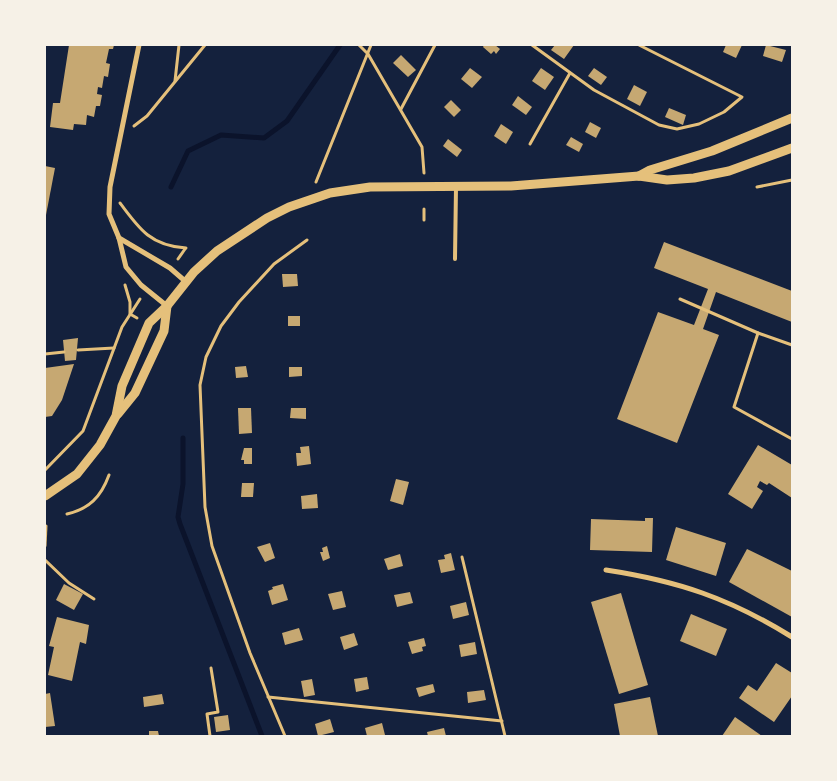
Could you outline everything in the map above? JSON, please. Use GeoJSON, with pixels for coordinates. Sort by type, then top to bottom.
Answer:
{"type":"FeatureCollection","features":[{"type":"Feature","properties":{"kind":"street"},"geometry":{"type":"LineString","coordinates":[[139,45],[108,198],[111,222],[119,238],[126,267],[141,285],[167,306]]}},
{"type":"Feature","properties":{"kind":"street"},"geometry":{"type":"LineString","coordinates":[[639,176],[650,170],[712,151],[792,118]]}},
{"type":"Feature","properties":{"kind":"street"},"geometry":{"type":"LineString","coordinates":[[116,416],[122,386],[149,323],[167,306],[185,281],[217,251],[244,232],[267,218],[317,196],[370,187],[456,187],[558,183],[639,176],[668,180],[712,176],[792,148]]}},
{"type":"Feature","properties":{"kind":"street"},"geometry":{"type":"LineString","coordinates":[[119,238],[170,268],[185,281]]}},
{"type":"Feature","properties":{"kind":"street"},"geometry":{"type":"LineString","coordinates":[[45,496],[77,474],[91,459],[116,416],[134,393],[164,331],[167,306]]}},
{"type":"Feature","properties":{"kind":"street"},"geometry":{"type":"LineString","coordinates":[[606,570],[654,577],[711,595],[753,614],[792,637]]}},
{"type":"Feature","properties":{"kind":"lane"},"geometry":{"type":"LineString","coordinates":[[455,259],[456,187]]}},
{"type":"Feature","properties":{"kind":"path"},"geometry":{"type":"LineString","coordinates":[[174,83],[179,45]]}},
{"type":"Feature","properties":{"kind":"path"},"geometry":{"type":"LineString","coordinates":[[134,126],[146,116],[206,45]]}},
{"type":"Feature","properties":{"kind":"path"},"geometry":{"type":"LineString","coordinates":[[359,45],[368,54],[422,147],[424,173]]}},
{"type":"Feature","properties":{"kind":"path"},"geometry":{"type":"LineString","coordinates":[[316,182],[370,45]]}},
{"type":"Feature","properties":{"kind":"path"},"geometry":{"type":"LineString","coordinates":[[401,109],[434,45]]}},
{"type":"Feature","properties":{"kind":"path"},"geometry":{"type":"LineString","coordinates":[[532,45],[594,90],[658,125],[677,129],[699,124],[724,112],[742,97],[639,45]]}},
{"type":"Feature","properties":{"kind":"path"},"geometry":{"type":"LineString","coordinates":[[530,144],[570,73]]}},
{"type":"Feature","properties":{"kind":"path"},"geometry":{"type":"LineString","coordinates":[[757,187],[792,180]]}},
{"type":"Feature","properties":{"kind":"path"},"geometry":{"type":"LineString","coordinates":[[123,207],[144,234],[165,245],[186,248],[178,259]]}},
{"type":"Feature","properties":{"kind":"path"},"geometry":{"type":"LineString","coordinates":[[424,209],[424,220]]}},
{"type":"Feature","properties":{"kind":"path"},"geometry":{"type":"LineString","coordinates":[[285,736],[267,697],[212,546],[205,507],[200,385],[206,357],[221,326],[239,302],[274,264],[307,240]]}},
{"type":"Feature","properties":{"kind":"path"},"geometry":{"type":"LineString","coordinates":[[45,470],[83,431],[114,348],[130,314],[140,299]]}},
{"type":"Feature","properties":{"kind":"path"},"geometry":{"type":"LineString","coordinates":[[680,299],[792,345]]}},
{"type":"Feature","properties":{"kind":"path"},"geometry":{"type":"LineString","coordinates":[[130,314],[138,318]]}},
{"type":"Feature","properties":{"kind":"path"},"geometry":{"type":"LineString","coordinates":[[758,332],[734,408],[792,438]]}},
{"type":"Feature","properties":{"kind":"path"},"geometry":{"type":"LineString","coordinates":[[78,350],[114,348]]}},
{"type":"Feature","properties":{"kind":"path"},"geometry":{"type":"LineString","coordinates":[[45,354],[64,352]]}},
{"type":"Feature","properties":{"kind":"path"},"geometry":{"type":"LineString","coordinates":[[67,514],[82,510],[96,499],[109,475]]}},
{"type":"Feature","properties":{"kind":"path"},"geometry":{"type":"LineString","coordinates":[[45,546],[46,526]]}},
{"type":"Feature","properties":{"kind":"path"},"geometry":{"type":"LineString","coordinates":[[462,557],[505,736]]}},
{"type":"Feature","properties":{"kind":"path"},"geometry":{"type":"LineString","coordinates":[[45,560],[69,583],[94,599]]}},
{"type":"Feature","properties":{"kind":"path"},"geometry":{"type":"LineString","coordinates":[[210,736],[207,714],[218,712],[211,668]]}},
{"type":"Feature","properties":{"kind":"path"},"geometry":{"type":"LineString","coordinates":[[267,697],[502,721]]}},
{"type":"Feature","properties":{"kind":"building"},"geometry":{"type":"Polygon","coordinates":[[[69,45],[114,45],[113,49],[109,49],[106,63],[110,64],[108,77],[104,76],[102,88],[98,87],[97,94],[102,95],[100,106],[96,106],[94,117],[87,115],[86,125],[74,124],[73,130],[50,127],[53,103],[60,103],[69,45]]]}},
{"type":"Feature","properties":{"kind":"building"},"geometry":{"type":"Polygon","coordinates":[[[484,45],[495,45],[500,49],[496,54],[494,51],[491,54],[483,47],[484,45]]]}},
{"type":"Feature","properties":{"kind":"building"},"geometry":{"type":"Polygon","coordinates":[[[555,45],[574,45],[564,59],[551,50],[555,45]]]}},
{"type":"Feature","properties":{"kind":"building"},"geometry":{"type":"Polygon","coordinates":[[[726,45],[742,45],[736,58],[723,52],[726,45]]]}},
{"type":"Feature","properties":{"kind":"building"},"geometry":{"type":"Polygon","coordinates":[[[766,45],[786,50],[782,62],[763,56],[766,45]]]}},
{"type":"Feature","properties":{"kind":"building"},"geometry":{"type":"Polygon","coordinates":[[[401,55],[416,70],[408,77],[393,63],[401,55]]]}},
{"type":"Feature","properties":{"kind":"building"},"geometry":{"type":"Polygon","coordinates":[[[470,68],[482,77],[472,88],[461,79],[470,68]]]}},
{"type":"Feature","properties":{"kind":"building"},"geometry":{"type":"Polygon","coordinates":[[[541,68],[554,77],[545,90],[532,81],[541,68]]]}},
{"type":"Feature","properties":{"kind":"building"},"geometry":{"type":"Polygon","coordinates":[[[594,68],[607,77],[601,85],[588,76],[594,68]]]}},
{"type":"Feature","properties":{"kind":"building"},"geometry":{"type":"Polygon","coordinates":[[[634,85],[647,92],[640,106],[627,99],[634,85]]]}},
{"type":"Feature","properties":{"kind":"building"},"geometry":{"type":"Polygon","coordinates":[[[518,96],[532,107],[526,115],[512,105],[518,96]]]}},
{"type":"Feature","properties":{"kind":"building"},"geometry":{"type":"Polygon","coordinates":[[[451,100],[461,110],[454,117],[444,107],[451,100]]]}},
{"type":"Feature","properties":{"kind":"building"},"geometry":{"type":"Polygon","coordinates":[[[669,108],[686,115],[683,125],[665,117],[669,108]]]}},
{"type":"Feature","properties":{"kind":"building"},"geometry":{"type":"Polygon","coordinates":[[[590,122],[601,128],[596,138],[585,132],[590,122]]]}},
{"type":"Feature","properties":{"kind":"building"},"geometry":{"type":"Polygon","coordinates":[[[501,124],[513,132],[506,144],[494,136],[501,124]]]}},
{"type":"Feature","properties":{"kind":"building"},"geometry":{"type":"Polygon","coordinates":[[[571,137],[583,144],[579,152],[566,145],[571,137]]]}},
{"type":"Feature","properties":{"kind":"building"},"geometry":{"type":"Polygon","coordinates":[[[448,139],[462,150],[457,157],[443,146],[448,139]]]}},
{"type":"Feature","properties":{"kind":"building"},"geometry":{"type":"Polygon","coordinates":[[[45,166],[55,168],[46,215],[45,215],[45,166]]]}},
{"type":"Feature","properties":{"kind":"building"},"geometry":{"type":"Polygon","coordinates":[[[664,242],[792,291],[792,322],[716,292],[703,329],[719,335],[677,443],[617,419],[658,312],[694,325],[708,289],[654,268],[664,242]]]}},
{"type":"Feature","properties":{"kind":"building"},"geometry":{"type":"Polygon","coordinates":[[[282,274],[297,274],[298,286],[283,287],[282,274]]]}},
{"type":"Feature","properties":{"kind":"building"},"geometry":{"type":"Polygon","coordinates":[[[288,316],[300,316],[300,326],[288,326],[288,316]]]}},
{"type":"Feature","properties":{"kind":"building"},"geometry":{"type":"Polygon","coordinates":[[[78,338],[76,360],[65,361],[63,340],[78,338]]]}},
{"type":"Feature","properties":{"kind":"building"},"geometry":{"type":"Polygon","coordinates":[[[74,364],[62,400],[52,416],[45,417],[45,368],[74,364]]]}},
{"type":"Feature","properties":{"kind":"building"},"geometry":{"type":"Polygon","coordinates":[[[246,366],[248,377],[236,378],[235,367],[246,366]]]}},
{"type":"Feature","properties":{"kind":"building"},"geometry":{"type":"Polygon","coordinates":[[[289,367],[302,367],[302,376],[289,377],[289,367]]]}},
{"type":"Feature","properties":{"kind":"building"},"geometry":{"type":"Polygon","coordinates":[[[238,408],[251,408],[252,433],[239,434],[238,408]]]}},
{"type":"Feature","properties":{"kind":"building"},"geometry":{"type":"Polygon","coordinates":[[[291,408],[306,408],[306,419],[290,418],[291,408]]]}},
{"type":"Feature","properties":{"kind":"building"},"geometry":{"type":"Polygon","coordinates":[[[758,445],[792,465],[792,498],[769,483],[767,485],[760,481],[757,487],[763,491],[752,509],[728,494],[758,445]]]}},
{"type":"Feature","properties":{"kind":"building"},"geometry":{"type":"Polygon","coordinates":[[[309,446],[311,464],[297,466],[296,453],[301,453],[300,447],[309,446]]]}},
{"type":"Feature","properties":{"kind":"building"},"geometry":{"type":"Polygon","coordinates":[[[244,448],[252,448],[252,464],[244,464],[244,460],[241,460],[244,448]]]}},
{"type":"Feature","properties":{"kind":"building"},"geometry":{"type":"Polygon","coordinates":[[[396,479],[409,482],[403,505],[390,501],[396,479]]]}},
{"type":"Feature","properties":{"kind":"building"},"geometry":{"type":"Polygon","coordinates":[[[242,483],[254,483],[253,497],[241,497],[242,483]]]}},
{"type":"Feature","properties":{"kind":"building"},"geometry":{"type":"Polygon","coordinates":[[[317,494],[318,508],[302,509],[301,496],[317,494]]]}},
{"type":"Feature","properties":{"kind":"building"},"geometry":{"type":"Polygon","coordinates":[[[645,518],[653,518],[652,552],[590,550],[591,519],[645,521],[645,518]]]}},
{"type":"Feature","properties":{"kind":"building"},"geometry":{"type":"Polygon","coordinates":[[[676,527],[726,543],[716,576],[666,560],[676,527]]]}},
{"type":"Feature","properties":{"kind":"building"},"geometry":{"type":"Polygon","coordinates":[[[270,543],[275,558],[265,562],[257,547],[270,543]]]}},
{"type":"Feature","properties":{"kind":"building"},"geometry":{"type":"Polygon","coordinates":[[[327,546],[330,558],[323,561],[320,552],[323,552],[322,548],[327,546]]]}},
{"type":"Feature","properties":{"kind":"building"},"geometry":{"type":"Polygon","coordinates":[[[747,549],[792,571],[792,617],[729,582],[747,549]]]}},
{"type":"Feature","properties":{"kind":"building"},"geometry":{"type":"Polygon","coordinates":[[[451,553],[455,570],[441,573],[438,560],[445,559],[444,555],[451,553]]]}},
{"type":"Feature","properties":{"kind":"building"},"geometry":{"type":"Polygon","coordinates":[[[400,554],[403,566],[388,570],[384,559],[400,554]]]}},
{"type":"Feature","properties":{"kind":"building"},"geometry":{"type":"Polygon","coordinates":[[[64,584],[83,594],[74,610],[56,600],[64,584]]]}},
{"type":"Feature","properties":{"kind":"building"},"geometry":{"type":"Polygon","coordinates":[[[283,584],[288,600],[272,605],[268,591],[273,589],[272,587],[283,584]]]}},
{"type":"Feature","properties":{"kind":"building"},"geometry":{"type":"Polygon","coordinates":[[[342,591],[346,607],[333,610],[328,594],[342,591]]]}},
{"type":"Feature","properties":{"kind":"building"},"geometry":{"type":"Polygon","coordinates":[[[410,592],[413,603],[397,607],[394,595],[410,592]]]}},
{"type":"Feature","properties":{"kind":"building"},"geometry":{"type":"Polygon","coordinates":[[[621,593],[648,685],[619,694],[591,602],[621,593]]]}},
{"type":"Feature","properties":{"kind":"building"},"geometry":{"type":"Polygon","coordinates":[[[466,602],[469,615],[453,619],[450,606],[466,602]]]}},
{"type":"Feature","properties":{"kind":"building"},"geometry":{"type":"Polygon","coordinates":[[[691,614],[727,629],[716,656],[680,641],[691,614]]]}},
{"type":"Feature","properties":{"kind":"building"},"geometry":{"type":"Polygon","coordinates":[[[57,617],[89,625],[86,644],[80,642],[72,681],[48,675],[54,647],[49,646],[57,617]]]}},
{"type":"Feature","properties":{"kind":"building"},"geometry":{"type":"Polygon","coordinates":[[[299,628],[303,640],[285,645],[282,633],[299,628]]]}},
{"type":"Feature","properties":{"kind":"building"},"geometry":{"type":"Polygon","coordinates":[[[354,633],[358,645],[344,650],[340,637],[354,633]]]}},
{"type":"Feature","properties":{"kind":"building"},"geometry":{"type":"Polygon","coordinates":[[[424,638],[426,646],[422,647],[423,651],[412,654],[408,642],[424,638]]]}},
{"type":"Feature","properties":{"kind":"building"},"geometry":{"type":"Polygon","coordinates":[[[475,642],[477,654],[461,657],[459,645],[475,642]]]}},
{"type":"Feature","properties":{"kind":"building"},"geometry":{"type":"Polygon","coordinates":[[[776,663],[792,673],[792,696],[774,722],[739,698],[748,685],[757,691],[776,663]]]}},
{"type":"Feature","properties":{"kind":"building"},"geometry":{"type":"Polygon","coordinates":[[[367,677],[369,689],[356,692],[354,679],[367,677]]]}},
{"type":"Feature","properties":{"kind":"building"},"geometry":{"type":"Polygon","coordinates":[[[312,679],[315,695],[304,697],[301,681],[312,679]]]}},
{"type":"Feature","properties":{"kind":"building"},"geometry":{"type":"Polygon","coordinates":[[[433,684],[435,692],[419,697],[416,688],[433,684]]]}},
{"type":"Feature","properties":{"kind":"building"},"geometry":{"type":"Polygon","coordinates":[[[484,690],[486,700],[468,703],[467,692],[484,690]]]}},
{"type":"Feature","properties":{"kind":"building"},"geometry":{"type":"Polygon","coordinates":[[[50,693],[55,726],[45,727],[45,694],[50,693]]]}},
{"type":"Feature","properties":{"kind":"building"},"geometry":{"type":"Polygon","coordinates":[[[162,694],[164,704],[144,707],[143,697],[162,694]]]}},
{"type":"Feature","properties":{"kind":"building"},"geometry":{"type":"Polygon","coordinates":[[[650,697],[658,736],[620,736],[614,704],[650,697]]]}},
{"type":"Feature","properties":{"kind":"building"},"geometry":{"type":"Polygon","coordinates":[[[228,715],[230,730],[216,732],[214,717],[228,715]]]}},
{"type":"Feature","properties":{"kind":"building"},"geometry":{"type":"Polygon","coordinates":[[[735,717],[762,736],[722,736],[735,717]]]}},
{"type":"Feature","properties":{"kind":"building"},"geometry":{"type":"Polygon","coordinates":[[[330,719],[334,732],[318,736],[315,724],[330,719]]]}},
{"type":"Feature","properties":{"kind":"building"},"geometry":{"type":"Polygon","coordinates":[[[382,723],[385,735],[367,736],[365,728],[382,723]]]}},
{"type":"Feature","properties":{"kind":"building"},"geometry":{"type":"Polygon","coordinates":[[[444,728],[446,736],[428,736],[427,732],[444,728]]]}},
{"type":"Feature","properties":{"kind":"building"},"geometry":{"type":"Polygon","coordinates":[[[149,731],[158,731],[159,736],[149,736],[149,731]]]}},
{"type":"Feature","properties":{"kind":"waterway"},"geometry":{"type":"LineString","coordinates":[[171,187],[188,151],[221,135],[264,138],[287,121],[340,45]]}},
{"type":"Feature","properties":{"kind":"waterway"},"geometry":{"type":"LineString","coordinates":[[183,438],[183,484],[178,517],[262,736]]}}]}
